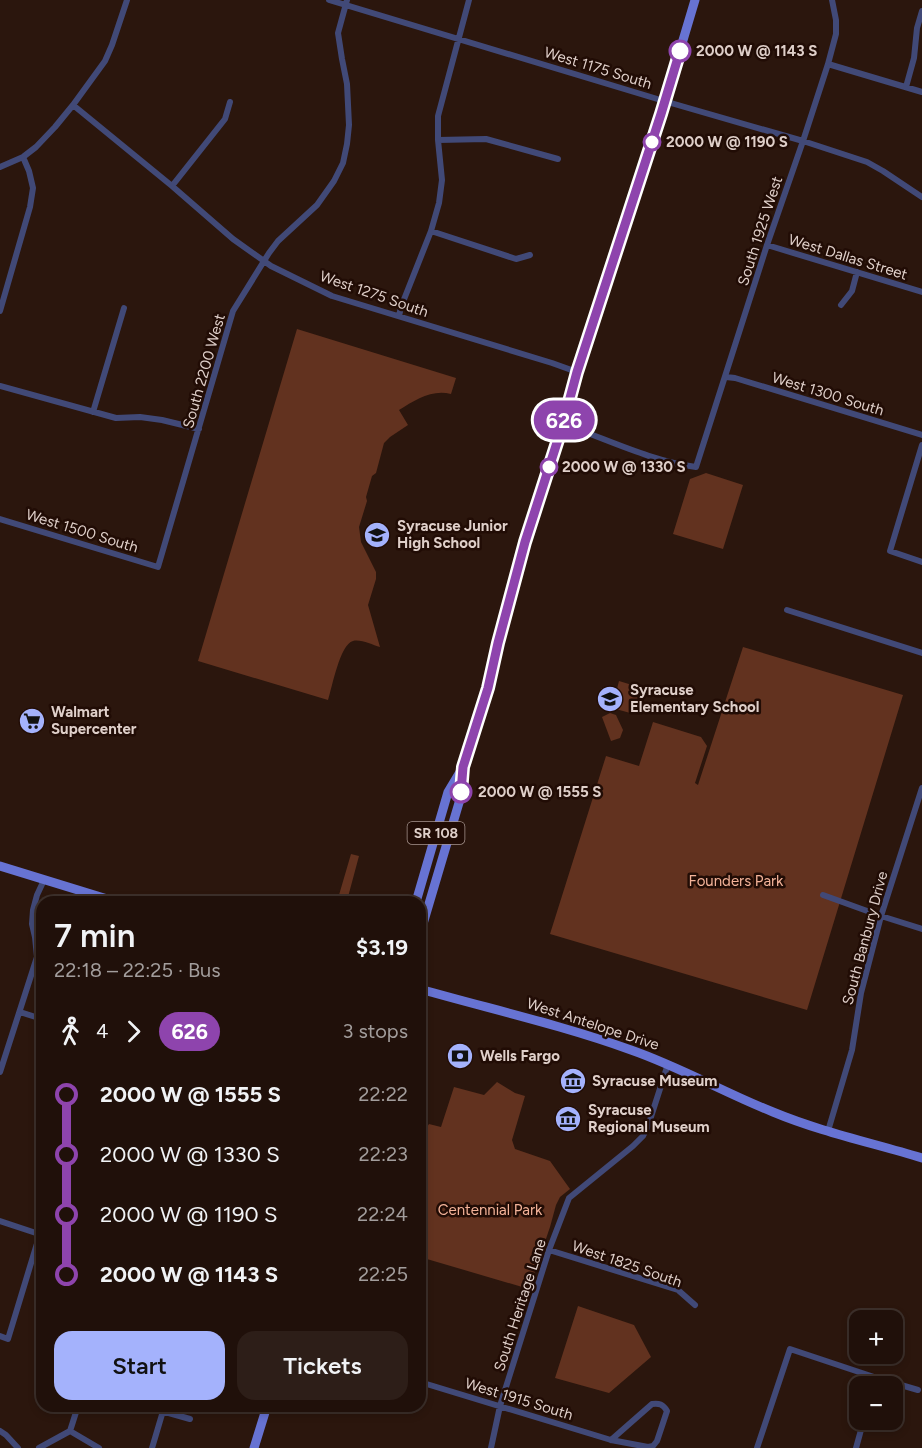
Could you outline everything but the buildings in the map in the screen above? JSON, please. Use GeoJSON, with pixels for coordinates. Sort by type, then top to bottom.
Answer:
{"type":"FeatureCollection","features":[{"type":"Feature","properties":{"kind":"main road","name":"SR 108"},"geometry":{"type":"LineString","coordinates":[[418,896],[448,792],[463,767],[488,688],[512,588],[577,372],[695,0]]}},
{"type":"Feature","properties":{"kind":"main road","name":"SR 108"},"geometry":{"type":"LineString","coordinates":[[426,914],[461,796],[463,767]]}},
{"type":"Feature","properties":{"kind":"main road"},"geometry":{"type":"LineString","coordinates":[[0,866],[97,896]]}},
{"type":"Feature","properties":{"kind":"main road","name":"West Antelope Drive"},"geometry":{"type":"LineString","coordinates":[[426,991],[592,1036],[668,1064],[776,1113],[828,1131],[922,1158]]}},
{"type":"Feature","properties":{"kind":"main road"},"geometry":{"type":"LineString","coordinates":[[254,1448],[265,1412]]}},
{"type":"Feature","properties":{"kind":"street"},"geometry":{"type":"LineString","coordinates":[[0,167],[22,157],[36,147],[73,105],[105,61],[127,0]]}},
{"type":"Feature","properties":{"kind":"street","name":"West 1175 South"},"geometry":{"type":"LineString","coordinates":[[329,0],[346,3],[867,162],[922,197]]}},
{"type":"Feature","properties":{"kind":"street"},"geometry":{"type":"LineString","coordinates":[[399,316],[431,231],[439,202],[442,180],[438,116],[469,0]]}},
{"type":"Feature","properties":{"kind":"street","name":"South 1925 West"},"geometry":{"type":"LineString","coordinates":[[563,424],[621,447],[696,468],[828,64],[836,33],[832,0]]}},
{"type":"Feature","properties":{"kind":"street","name":"South 2200 West"},"geometry":{"type":"LineString","coordinates":[[158,567],[233,311],[263,261],[278,242],[317,205],[343,164],[348,144],[349,125],[347,84],[338,33],[346,3]]}},
{"type":"Feature","properties":{"kind":"street"},"geometry":{"type":"LineString","coordinates":[[906,87],[914,58],[917,27],[922,10]]}},
{"type":"Feature","properties":{"kind":"street"},"geometry":{"type":"LineString","coordinates":[[828,64],[922,92]]}},
{"type":"Feature","properties":{"kind":"street"},"geometry":{"type":"LineString","coordinates":[[172,186],[225,119],[230,102]]}},
{"type":"Feature","properties":{"kind":"street","name":"West 1275 South"},"geometry":{"type":"LineString","coordinates":[[73,105],[233,239],[271,266],[332,296],[577,372]]}},
{"type":"Feature","properties":{"kind":"street"},"geometry":{"type":"LineString","coordinates":[[438,140],[486,139],[558,159]]}},
{"type":"Feature","properties":{"kind":"street"},"geometry":{"type":"LineString","coordinates":[[0,311],[30,207],[33,188],[22,157]]}},
{"type":"Feature","properties":{"kind":"street"},"geometry":{"type":"LineString","coordinates":[[431,231],[516,259],[530,255]]}},
{"type":"Feature","properties":{"kind":"street","name":"West Dallas Street"},"geometry":{"type":"LineString","coordinates":[[767,245],[922,292]]}},
{"type":"Feature","properties":{"kind":"street"},"geometry":{"type":"LineString","coordinates":[[841,305],[852,291],[857,272]]}},
{"type":"Feature","properties":{"kind":"street"},"geometry":{"type":"LineString","coordinates":[[93,412],[124,308]]}},
{"type":"Feature","properties":{"kind":"street","name":"West 1300 South"},"geometry":{"type":"LineString","coordinates":[[726,377],[922,435]]}},
{"type":"Feature","properties":{"kind":"street"},"geometry":{"type":"LineString","coordinates":[[0,386],[116,418],[140,417],[199,429]]}},
{"type":"Feature","properties":{"kind":"street"},"geometry":{"type":"LineString","coordinates":[[922,445],[890,551],[922,562]]}},
{"type":"Feature","properties":{"kind":"street","name":"West 1500 South"},"geometry":{"type":"LineString","coordinates":[[0,519],[158,567]]}},
{"type":"Feature","properties":{"kind":"street"},"geometry":{"type":"LineString","coordinates":[[787,610],[922,653]]}},
{"type":"Feature","properties":{"kind":"street","name":"South Banbury Drive"},"geometry":{"type":"LineString","coordinates":[[828,1131],[852,1050],[861,993],[881,916],[922,788]]}},
{"type":"Feature","properties":{"kind":"street"},"geometry":{"type":"LineString","coordinates":[[37,896],[44,880]]}},
{"type":"Feature","properties":{"kind":"street"},"geometry":{"type":"LineString","coordinates":[[823,895],[922,929]]}},
{"type":"Feature","properties":{"kind":"street"},"geometry":{"type":"LineString","coordinates":[[0,1072],[36,957],[32,924],[36,899]]}},
{"type":"Feature","properties":{"kind":"street"},"geometry":{"type":"LineString","coordinates":[[20,1012],[36,1017]]}},
{"type":"Feature","properties":{"kind":"street","name":"South Heritage Lane"},"geometry":{"type":"LineString","coordinates":[[490,1448],[500,1406],[549,1250],[569,1198],[643,1136],[668,1064]]}},
{"type":"Feature","properties":{"kind":"street"},"geometry":{"type":"LineString","coordinates":[[0,1221],[36,1231]]}},
{"type":"Feature","properties":{"kind":"street"},"geometry":{"type":"LineString","coordinates":[[0,1336],[8,1339],[36,1248]]}},
{"type":"Feature","properties":{"kind":"street","name":"West 1825 South"},"geometry":{"type":"LineString","coordinates":[[549,1250],[678,1290],[695,1305]]}},
{"type":"Feature","properties":{"kind":"street"},"geometry":{"type":"LineString","coordinates":[[757,1448],[790,1349],[871,1376]]}},
{"type":"Feature","properties":{"kind":"street","name":"West 1915 South"},"geometry":{"type":"LineString","coordinates":[[426,1384],[611,1440],[648,1447],[653,1446],[657,1441],[667,1411],[660,1404],[652,1404],[611,1440]]}},
{"type":"Feature","properties":{"kind":"street"},"geometry":{"type":"LineString","coordinates":[[903,1386],[918,1390]]}},
{"type":"Feature","properties":{"kind":"street"},"geometry":{"type":"LineString","coordinates":[[39,1448],[70,1431],[76,1412]]}},
{"type":"Feature","properties":{"kind":"street"},"geometry":{"type":"LineString","coordinates":[[152,1448],[163,1412]]}},
{"type":"Feature","properties":{"kind":"street"},"geometry":{"type":"LineString","coordinates":[[166,1412],[190,1419]]}},
{"type":"Feature","properties":{"kind":"street"},"geometry":{"type":"LineString","coordinates":[[856,1448],[861,1430]]}},
{"type":"Feature","properties":{"kind":"street"},"geometry":{"type":"LineString","coordinates":[[70,1431],[99,1448]]}},
{"type":"Feature","properties":{"kind":"street"},"geometry":{"type":"LineString","coordinates":[[3,1433],[18,1448]]}},
{"type":"Feature","properties":{"kind":"green space"},"geometry":{"type":"Polygon","coordinates":[[[297,329],[456,378],[451,394],[430,394],[399,410],[408,425],[384,443],[376,473],[372,476],[359,527],[361,542],[376,572],[368,605],[380,647],[359,641],[348,644],[340,658],[328,700],[198,661],[297,329]]]}},
{"type":"Feature","properties":{"kind":"green space"},"geometry":{"type":"Polygon","coordinates":[[[706,473],[743,485],[723,549],[673,534],[690,479],[706,473]]]}},
{"type":"Feature","properties":{"kind":"green space","name":"Founders Park"},"geometry":{"type":"Polygon","coordinates":[[[743,647],[903,695],[807,1010],[550,934],[606,756],[639,766],[653,722],[701,737],[707,746],[695,783],[698,785],[743,647]]]}},
{"type":"Feature","properties":{"kind":"green space"},"geometry":{"type":"Polygon","coordinates":[[[619,681],[642,688],[634,714],[612,708],[619,681]]]}},
{"type":"Feature","properties":{"kind":"green space"},"geometry":{"type":"Polygon","coordinates":[[[610,713],[616,715],[623,730],[620,738],[611,741],[602,717],[610,713]]]}},
{"type":"Feature","properties":{"kind":"green space"},"geometry":{"type":"Polygon","coordinates":[[[351,854],[359,856],[348,896],[339,895],[351,854]]]}},
{"type":"Feature","properties":{"kind":"green space","name":"Centennial Park"},"geometry":{"type":"Polygon","coordinates":[[[497,1082],[525,1096],[512,1140],[515,1149],[550,1161],[570,1189],[560,1197],[556,1205],[529,1289],[426,1259],[428,1214],[426,1214],[426,1129],[429,1124],[441,1127],[454,1087],[484,1095],[497,1082]]]}},
{"type":"Feature","properties":{"kind":"green space"},"geometry":{"type":"Polygon","coordinates":[[[578,1306],[634,1325],[651,1357],[609,1393],[555,1378],[578,1306]]]}},
{"type":"Feature","properties":{"kind":"bus line","name":"626"},"geometry":{"type":"LineString","coordinates":[[461,792],[463,767],[488,688],[525,542],[680,51]]}},
{"type":"Feature","properties":{"kind":"place","name":"2000 W @ 1143 S"},"geometry":{"type":"Point","coordinates":[680,51]}},
{"type":"Feature","properties":{"kind":"place","name":"2000 W @ 1190 S"},"geometry":{"type":"Point","coordinates":[652,142]}},
{"type":"Feature","properties":{"kind":"place","name":"2000 W @ 1330 S"},"geometry":{"type":"Point","coordinates":[549,467]}},
{"type":"Feature","properties":{"kind":"place","name":"Syracuse Junior High School"},"geometry":{"type":"Point","coordinates":[377,535]}},
{"type":"Feature","properties":{"kind":"place","name":"Syracuse Elementary School"},"geometry":{"type":"Point","coordinates":[610,699]}},
{"type":"Feature","properties":{"kind":"place","name":"Walmart Supercenter"},"geometry":{"type":"Point","coordinates":[32,721]}},
{"type":"Feature","properties":{"kind":"place","name":"2000 W @ 1555 S"},"geometry":{"type":"Point","coordinates":[461,792]}},
{"type":"Feature","properties":{"kind":"place","name":"Wells Fargo"},"geometry":{"type":"Point","coordinates":[460,1056]}},
{"type":"Feature","properties":{"kind":"place","name":"Syracuse Museum"},"geometry":{"type":"Point","coordinates":[573,1081]}},
{"type":"Feature","properties":{"kind":"place","name":"Syracuse Regional Museum"},"geometry":{"type":"Point","coordinates":[568,1119]}}]}
